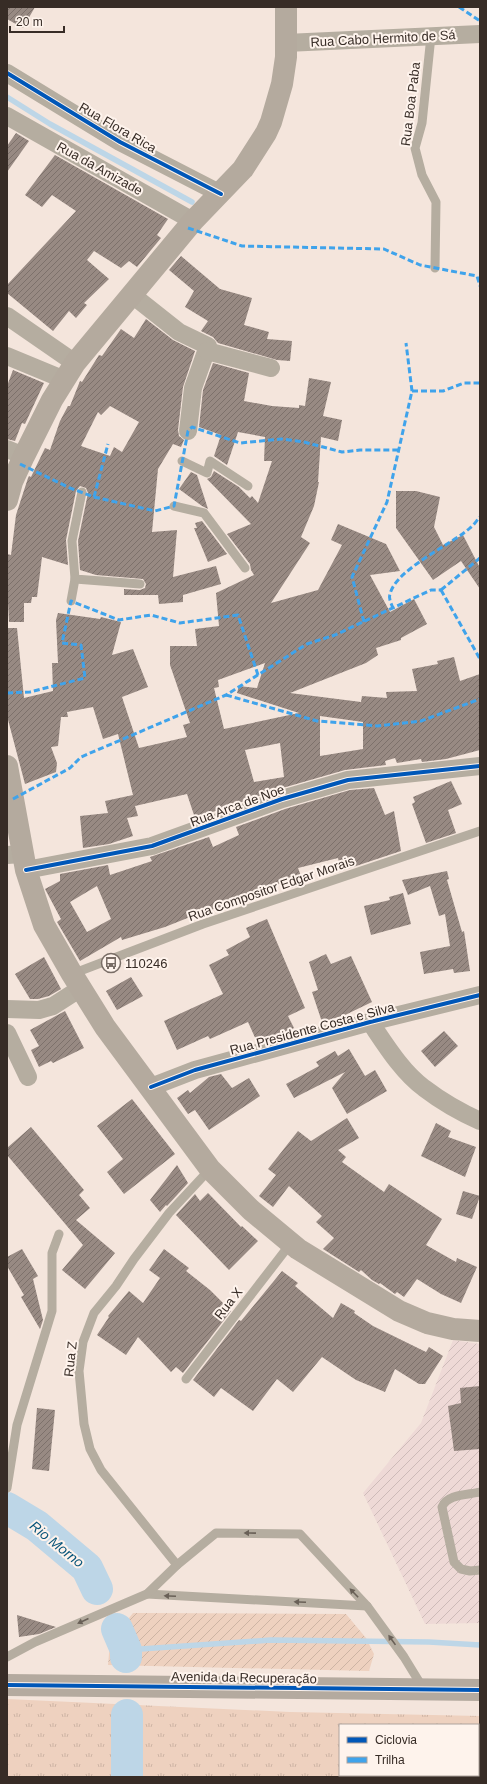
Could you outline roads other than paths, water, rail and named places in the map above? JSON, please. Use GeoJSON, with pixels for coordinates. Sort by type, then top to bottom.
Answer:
{"type":"FeatureCollection","features":[{"type":"Feature","properties":{"kind":"highway","name":"Avenida da Recuperação"},"geometry":{"type":"LineString","coordinates":[[7,1685],[423,1688],[480,1690]]}},
{"type":"Feature","properties":{"kind":"main road"},"geometry":{"type":"LineString","coordinates":[[7,500],[12,482],[16,453],[70,371],[131,294],[194,221],[221,194],[243,168],[271,122],[282,84],[286,57],[286,7]]}},
{"type":"Feature","properties":{"kind":"main road"},"geometry":{"type":"LineString","coordinates":[[7,766],[19,860],[44,925],[76,981],[105,1027],[151,1087],[210,1169],[251,1210],[291,1243],[346,1280],[399,1311],[427,1323],[453,1329],[480,1331]]}},
{"type":"Feature","properties":{"kind":"street","name":"Rua Cabo Hermito de Sá"},"geometry":{"type":"LineString","coordinates":[[286,43],[480,34]]}},
{"type":"Feature","properties":{"kind":"street","name":"Rua Flora Rica"},"geometry":{"type":"LineString","coordinates":[[7,73],[120,142],[221,194]]}},
{"type":"Feature","properties":{"kind":"street","name":"Rua da Amizade"},"geometry":{"type":"LineString","coordinates":[[7,116],[194,221]]}},
{"type":"Feature","properties":{"kind":"street"},"geometry":{"type":"LineString","coordinates":[[131,294],[179,332],[208,346],[193,388],[188,431]]}},
{"type":"Feature","properties":{"kind":"street"},"geometry":{"type":"LineString","coordinates":[[7,316],[70,371]]}},
{"type":"Feature","properties":{"kind":"street"},"geometry":{"type":"LineString","coordinates":[[207,351],[271,368]]}},
{"type":"Feature","properties":{"kind":"street"},"geometry":{"type":"LineString","coordinates":[[7,356],[70,371]]}},
{"type":"Feature","properties":{"kind":"street","name":"Rua Arca de Noe"},"geometry":{"type":"LineString","coordinates":[[19,860],[152,846],[282,799],[348,780],[480,766]]}},
{"type":"Feature","properties":{"kind":"street"},"geometry":{"type":"LineString","coordinates":[[7,1009],[39,1010],[53,1006],[76,981]]}},
{"type":"Feature","properties":{"kind":"street","name":"Rua Presidente Costa e Silva"},"geometry":{"type":"LineString","coordinates":[[151,1087],[195,1070],[370,1022],[480,995]]}},
{"type":"Feature","properties":{"kind":"street"},"geometry":{"type":"LineString","coordinates":[[370,1022],[396,1059],[423,1088],[462,1113],[480,1121]]}},
{"type":"Feature","properties":{"kind":"street"},"geometry":{"type":"LineString","coordinates":[[7,1033],[28,1077]]}},
{"type":"Feature","properties":{"kind":"lane","name":"Rua Boa Paba"},"geometry":{"type":"LineString","coordinates":[[431,36],[422,123],[416,148],[422,175],[436,202],[435,268]]}},
{"type":"Feature","properties":{"kind":"lane"},"geometry":{"type":"LineString","coordinates":[[182,462],[207,473],[210,461],[248,486]]}},
{"type":"Feature","properties":{"kind":"lane"},"geometry":{"type":"LineString","coordinates":[[71,601],[75,579],[72,541],[82,492]]}},
{"type":"Feature","properties":{"kind":"lane"},"geometry":{"type":"LineString","coordinates":[[174,506],[204,513],[245,568]]}},
{"type":"Feature","properties":{"kind":"lane"},"geometry":{"type":"LineString","coordinates":[[75,579],[140,584]]}},
{"type":"Feature","properties":{"kind":"lane","name":"Rua Compositor Edgar Morais"},"geometry":{"type":"LineString","coordinates":[[76,981],[203,924],[480,830]]}},
{"type":"Feature","properties":{"kind":"lane","name":"Rua Z"},"geometry":{"type":"LineString","coordinates":[[177,1565],[101,1470],[90,1449],[84,1424],[78,1371],[83,1342],[94,1313],[116,1286],[134,1259],[169,1213],[210,1169]]}},
{"type":"Feature","properties":{"kind":"lane"},"geometry":{"type":"LineString","coordinates":[[8,1483],[17,1426],[52,1311],[52,1253],[59,1234]]}},
{"type":"Feature","properties":{"kind":"lane","name":"Rua X"},"geometry":{"type":"LineString","coordinates":[[186,1379],[291,1243]]}},
{"type":"Feature","properties":{"kind":"lane"},"geometry":{"type":"LineString","coordinates":[[480,1492],[451,1498],[445,1501],[442,1506],[454,1562],[461,1569],[470,1571],[480,1570]]}},
{"type":"Feature","properties":{"kind":"lane"},"geometry":{"type":"LineString","coordinates":[[7,1657],[35,1642],[147,1594],[177,1565],[216,1533],[300,1534],[367,1606],[404,1657],[423,1688]]}},
{"type":"Feature","properties":{"kind":"lane"},"geometry":{"type":"LineString","coordinates":[[147,1594],[367,1606]]}},
{"type":"Feature","properties":{"kind":"waterway"},"geometry":{"type":"LineString","coordinates":[[7,97],[50,124],[192,202]]}},
{"type":"Feature","properties":{"kind":"waterway","name":"Rio Morno"},"geometry":{"type":"LineString","coordinates":[[7,1508],[37,1526],[87,1568],[97,1589]]}},
{"type":"Feature","properties":{"kind":"waterway","name":"Rio Morno"},"geometry":{"type":"LineString","coordinates":[[117,1629],[126,1650],[126,1657]]}},
{"type":"Feature","properties":{"kind":"waterway"},"geometry":{"type":"LineString","coordinates":[[124,1645],[141,1649],[271,1640],[429,1642],[480,1645]]}},
{"type":"Feature","properties":{"kind":"waterway","name":"Rio Morno"},"geometry":{"type":"LineString","coordinates":[[127,1715],[127,1777]]}},
{"type":"Feature","properties":{"kind":"place","name":"110246"},"geometry":{"type":"Point","coordinates":[111,963]}}]}
